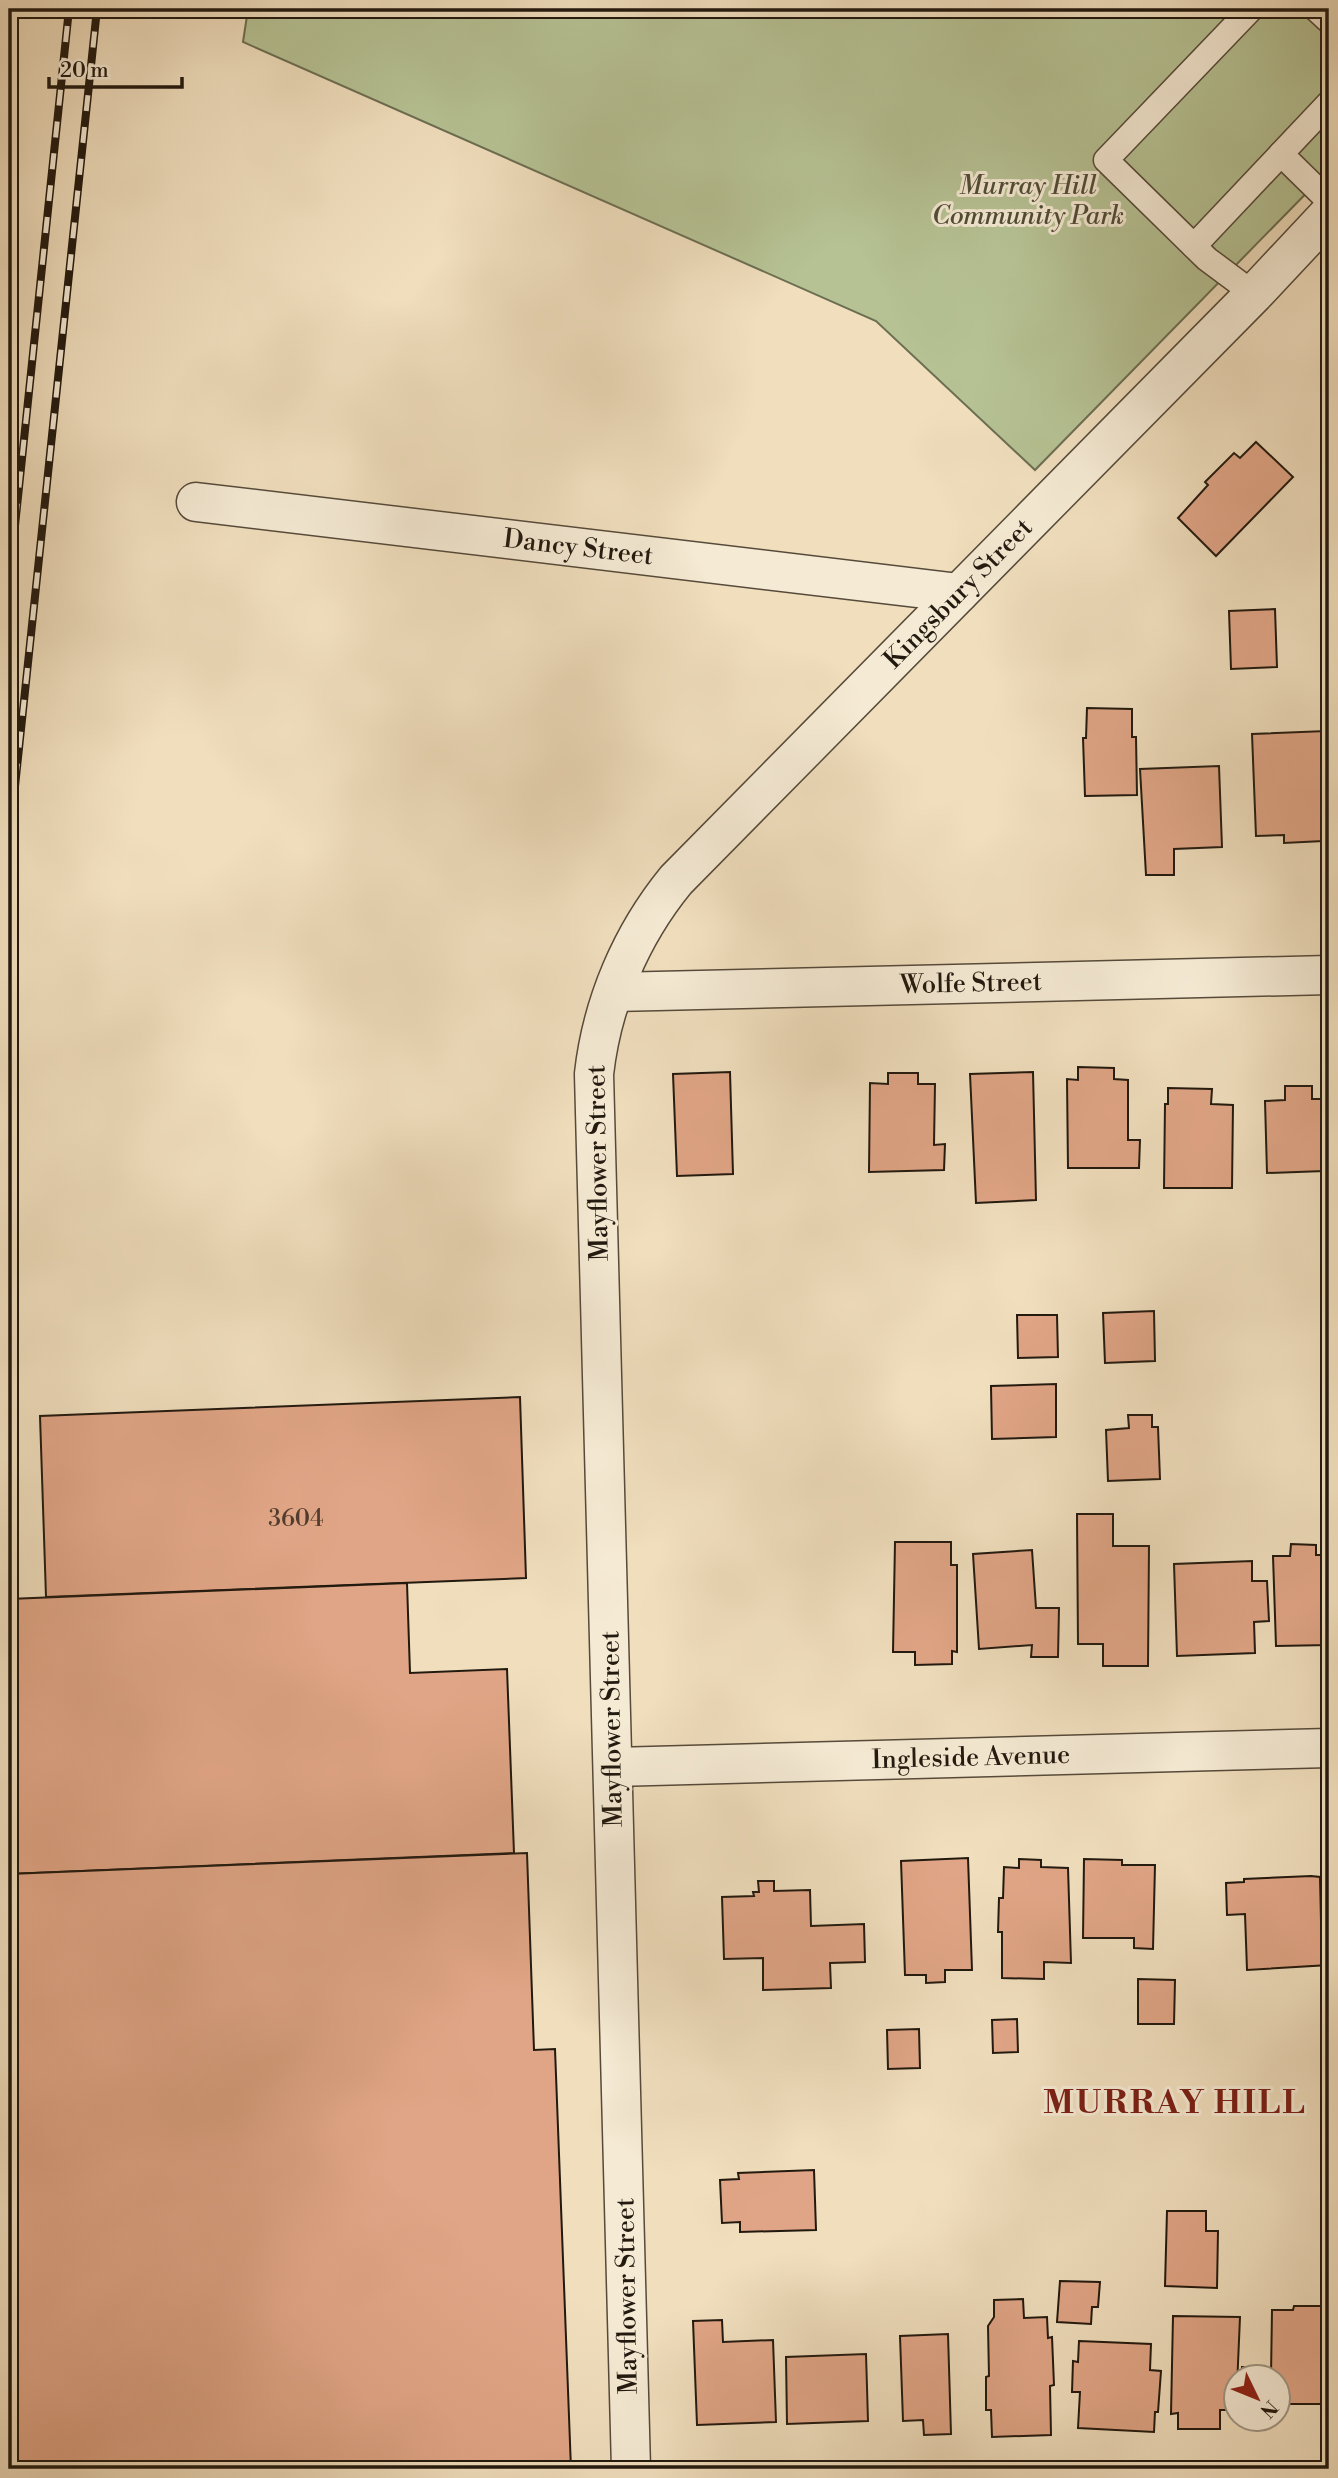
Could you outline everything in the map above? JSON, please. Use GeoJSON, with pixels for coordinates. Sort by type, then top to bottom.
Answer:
{"type":"FeatureCollection","features":[{"type":"Feature","properties":{"kind":"street","name":"Kingsbury Street"},"geometry":{"type":"LineString","coordinates":[[614,992],[630,947],[656,905],[676,880],[1254,294],[1329,214]]}},
{"type":"Feature","properties":{"kind":"street","name":"Dancy Street"},"geometry":{"type":"LineString","coordinates":[[196,502],[959,593]]}},
{"type":"Feature","properties":{"kind":"street","name":"Wolfe Street"},"geometry":{"type":"LineString","coordinates":[[614,992],[1329,975]]}},
{"type":"Feature","properties":{"kind":"street","name":"Mayflower Street"},"geometry":{"type":"LineString","coordinates":[[614,992],[596,1056],[594,1074],[631,2469]]}},
{"type":"Feature","properties":{"kind":"street","name":"Ingleside Avenue"},"geometry":{"type":"LineString","coordinates":[[614,1767],[1329,1748]]}},
{"type":"Feature","properties":{"kind":"lane"},"geometry":{"type":"LineString","coordinates":[[1251,9],[1106,160],[1208,259],[1254,294]]}},
{"type":"Feature","properties":{"kind":"lane"},"geometry":{"type":"LineString","coordinates":[[1316,9],[1329,21]]}},
{"type":"Feature","properties":{"kind":"lane"},"geometry":{"type":"LineString","coordinates":[[1194,246],[1329,103]]}},
{"type":"Feature","properties":{"kind":"lane"},"geometry":{"type":"LineString","coordinates":[[1280,154],[1329,201]]}},
{"type":"Feature","properties":{"kind":"green space","name":"Murray Hill Community Park"},"geometry":{"type":"Polygon","coordinates":[[[248,9],[1329,9],[1329,170],[1035,470],[876,321],[243,42],[248,9]]]}},
{"type":"Feature","properties":{"kind":"building"},"geometry":{"type":"Polygon","coordinates":[[[1256,442],[1293,477],[1216,556],[1178,518],[1208,485],[1205,482],[1234,453],[1240,458],[1256,442]]]}},
{"type":"Feature","properties":{"kind":"building"},"geometry":{"type":"Polygon","coordinates":[[[1275,609],[1277,667],[1231,669],[1229,611],[1275,609]]]}},
{"type":"Feature","properties":{"kind":"building"},"geometry":{"type":"Polygon","coordinates":[[[1087,708],[1132,709],[1132,737],[1136,737],[1137,795],[1085,796],[1083,738],[1086,738],[1087,708]]]}},
{"type":"Feature","properties":{"kind":"building"},"geometry":{"type":"Polygon","coordinates":[[[1326,731],[1329,833],[1323,833],[1323,841],[1284,843],[1284,835],[1256,836],[1252,734],[1326,731]]]}},
{"type":"Feature","properties":{"kind":"building"},"geometry":{"type":"Polygon","coordinates":[[[1219,766],[1222,847],[1174,849],[1174,875],[1146,875],[1140,769],[1219,766]]]}},
{"type":"Feature","properties":{"kind":"building"},"geometry":{"type":"Polygon","coordinates":[[[1078,1067],[1114,1068],[1114,1079],[1128,1080],[1128,1140],[1140,1140],[1139,1168],[1068,1168],[1067,1079],[1078,1080],[1078,1067]]]}},
{"type":"Feature","properties":{"kind":"building"},"geometry":{"type":"Polygon","coordinates":[[[730,1072],[733,1174],[677,1176],[673,1074],[730,1072]]]}},
{"type":"Feature","properties":{"kind":"building"},"geometry":{"type":"Polygon","coordinates":[[[1033,1072],[1036,1200],[976,1203],[970,1074],[1033,1072]]]}},
{"type":"Feature","properties":{"kind":"building"},"geometry":{"type":"Polygon","coordinates":[[[888,1073],[918,1073],[918,1084],[935,1084],[934,1145],[945,1144],[944,1170],[869,1172],[870,1083],[888,1084],[888,1073]]]}},
{"type":"Feature","properties":{"kind":"building"},"geometry":{"type":"Polygon","coordinates":[[[1285,1086],[1312,1086],[1312,1099],[1329,1099],[1329,1159],[1324,1159],[1324,1171],[1267,1173],[1265,1101],[1285,1100],[1285,1086]]]}},
{"type":"Feature","properties":{"kind":"building"},"geometry":{"type":"Polygon","coordinates":[[[1168,1088],[1212,1089],[1211,1104],[1233,1105],[1232,1188],[1164,1188],[1165,1104],[1168,1104],[1168,1088]]]}},
{"type":"Feature","properties":{"kind":"building"},"geometry":{"type":"Polygon","coordinates":[[[1154,1311],[1155,1361],[1105,1363],[1103,1313],[1154,1311]]]}},
{"type":"Feature","properties":{"kind":"building"},"geometry":{"type":"Polygon","coordinates":[[[1017,1315],[1057,1315],[1058,1357],[1018,1358],[1017,1315]]]}},
{"type":"Feature","properties":{"kind":"building"},"geometry":{"type":"Polygon","coordinates":[[[1056,1384],[1056,1437],[992,1439],[991,1386],[1056,1384]]]}},
{"type":"Feature","properties":{"kind":"building"},"geometry":{"type":"Polygon","coordinates":[[[520,1397],[526,1578],[46,1597],[40,1416],[520,1397]]]}},
{"type":"Feature","properties":{"kind":"building"},"geometry":{"type":"Polygon","coordinates":[[[1128,1415],[1152,1415],[1152,1427],[1158,1427],[1160,1479],[1108,1481],[1106,1430],[1129,1428],[1128,1415]]]}},
{"type":"Feature","properties":{"kind":"building"},"geometry":{"type":"Polygon","coordinates":[[[1077,1514],[1113,1514],[1113,1546],[1149,1546],[1148,1666],[1103,1666],[1103,1644],[1078,1644],[1077,1514]]]}},
{"type":"Feature","properties":{"kind":"building"},"geometry":{"type":"Polygon","coordinates":[[[895,1542],[951,1542],[951,1565],[957,1565],[957,1652],[952,1651],[952,1664],[915,1665],[915,1652],[893,1652],[895,1542]]]}},
{"type":"Feature","properties":{"kind":"building"},"geometry":{"type":"Polygon","coordinates":[[[1291,1544],[1316,1545],[1316,1555],[1329,1555],[1329,1645],[1276,1646],[1273,1556],[1290,1556],[1291,1544]]]}},
{"type":"Feature","properties":{"kind":"building"},"geometry":{"type":"Polygon","coordinates":[[[1032,1550],[1036,1608],[1059,1608],[1058,1657],[1031,1657],[1032,1645],[979,1649],[973,1554],[1032,1550]]]}},
{"type":"Feature","properties":{"kind":"building"},"geometry":{"type":"Polygon","coordinates":[[[1252,1561],[1252,1581],[1267,1581],[1269,1621],[1254,1622],[1255,1653],[1177,1656],[1174,1564],[1252,1561]]]}},
{"type":"Feature","properties":{"kind":"building"},"geometry":{"type":"Polygon","coordinates":[[[407,1583],[410,1673],[507,1669],[514,1853],[9,1874],[9,1599],[407,1583]]]}},
{"type":"Feature","properties":{"kind":"building"},"geometry":{"type":"Polygon","coordinates":[[[527,1853],[534,2050],[555,2049],[571,2469],[9,2469],[9,1874],[527,1853]]]}},
{"type":"Feature","properties":{"kind":"building"},"geometry":{"type":"Polygon","coordinates":[[[968,1858],[972,1970],[945,1970],[945,1982],[926,1983],[926,1975],[905,1975],[901,1861],[968,1858]]]}},
{"type":"Feature","properties":{"kind":"building"},"geometry":{"type":"Polygon","coordinates":[[[1019,1859],[1041,1860],[1041,1867],[1068,1868],[1071,1963],[1044,1962],[1044,1979],[1002,1978],[1002,1932],[998,1932],[999,1898],[1003,1898],[1004,1867],[1019,1868],[1019,1859]]]}},
{"type":"Feature","properties":{"kind":"building"},"geometry":{"type":"Polygon","coordinates":[[[1084,1859],[1122,1860],[1122,1865],[1155,1865],[1153,1949],[1134,1948],[1134,1938],[1083,1938],[1084,1859]]]}},
{"type":"Feature","properties":{"kind":"building"},"geometry":{"type":"Polygon","coordinates":[[[1320,1877],[1321,1921],[1329,1921],[1329,1965],[1247,1970],[1245,1914],[1227,1915],[1226,1883],[1244,1882],[1244,1879],[1320,1877]]]}},
{"type":"Feature","properties":{"kind":"building"},"geometry":{"type":"Polygon","coordinates":[[[758,1881],[774,1881],[774,1891],[810,1890],[811,1926],[864,1924],[865,1962],[830,1963],[831,1988],[763,1990],[763,1958],[724,1959],[722,1897],[754,1896],[753,1892],[759,1892],[758,1881]]]}},
{"type":"Feature","properties":{"kind":"building"},"geometry":{"type":"Polygon","coordinates":[[[1138,1979],[1175,1980],[1174,2024],[1138,2024],[1138,1979]]]}},
{"type":"Feature","properties":{"kind":"building"},"geometry":{"type":"Polygon","coordinates":[[[1017,2019],[1018,2052],[993,2053],[992,2020],[1017,2019]]]}},
{"type":"Feature","properties":{"kind":"building"},"geometry":{"type":"Polygon","coordinates":[[[919,2029],[920,2068],[888,2069],[887,2030],[919,2029]]]}},
{"type":"Feature","properties":{"kind":"building"},"geometry":{"type":"Polygon","coordinates":[[[814,2170],[816,2230],[740,2232],[740,2222],[722,2223],[720,2180],[739,2179],[738,2173],[814,2170]]]}},
{"type":"Feature","properties":{"kind":"building"},"geometry":{"type":"Polygon","coordinates":[[[1167,2211],[1206,2211],[1206,2231],[1218,2231],[1217,2288],[1165,2286],[1167,2211]]]}},
{"type":"Feature","properties":{"kind":"building"},"geometry":{"type":"Polygon","coordinates":[[[1060,2281],[1100,2282],[1098,2307],[1092,2307],[1091,2324],[1057,2322],[1060,2281]]]}},
{"type":"Feature","properties":{"kind":"building"},"geometry":{"type":"Polygon","coordinates":[[[1023,2299],[1024,2318],[1047,2317],[1048,2338],[1052,2337],[1054,2385],[1050,2386],[1051,2435],[992,2437],[991,2410],[986,2410],[986,2377],[989,2376],[988,2326],[994,2317],[994,2300],[1023,2299]]]}},
{"type":"Feature","properties":{"kind":"building"},"geometry":{"type":"Polygon","coordinates":[[[1294,2306],[1322,2306],[1322,2319],[1329,2319],[1329,2404],[1292,2404],[1292,2362],[1271,2362],[1272,2310],[1293,2310],[1294,2306]]]}},
{"type":"Feature","properties":{"kind":"building"},"geometry":{"type":"Polygon","coordinates":[[[1173,2316],[1240,2317],[1238,2362],[1222,2362],[1220,2429],[1178,2429],[1178,2413],[1171,2414],[1173,2316]]]}},
{"type":"Feature","properties":{"kind":"building"},"geometry":{"type":"Polygon","coordinates":[[[722,2320],[723,2342],[773,2340],[776,2422],[697,2425],[693,2321],[722,2320]]]}},
{"type":"Feature","properties":{"kind":"building"},"geometry":{"type":"Polygon","coordinates":[[[948,2334],[951,2434],[924,2435],[923,2420],[903,2421],[900,2336],[948,2334]]]}},
{"type":"Feature","properties":{"kind":"building"},"geometry":{"type":"Polygon","coordinates":[[[1079,2341],[1151,2344],[1150,2370],[1161,2371],[1154,2432],[1078,2428],[1080,2392],[1072,2392],[1073,2361],[1078,2362],[1079,2341]]]}},
{"type":"Feature","properties":{"kind":"building"},"geometry":{"type":"Polygon","coordinates":[[[866,2354],[868,2421],[787,2424],[786,2357],[866,2354]]]}},
{"type":"Feature","properties":{"kind":"railway"},"geometry":{"type":"LineString","coordinates":[[9,583],[69,9]]}},
{"type":"Feature","properties":{"kind":"railway"},"geometry":{"type":"LineString","coordinates":[[9,843],[97,9]]}},
{"type":"Feature","properties":{"kind":"district","name":"MURRAY HILL"},"geometry":{"type":"Point","coordinates":[1175,2103]}}]}
